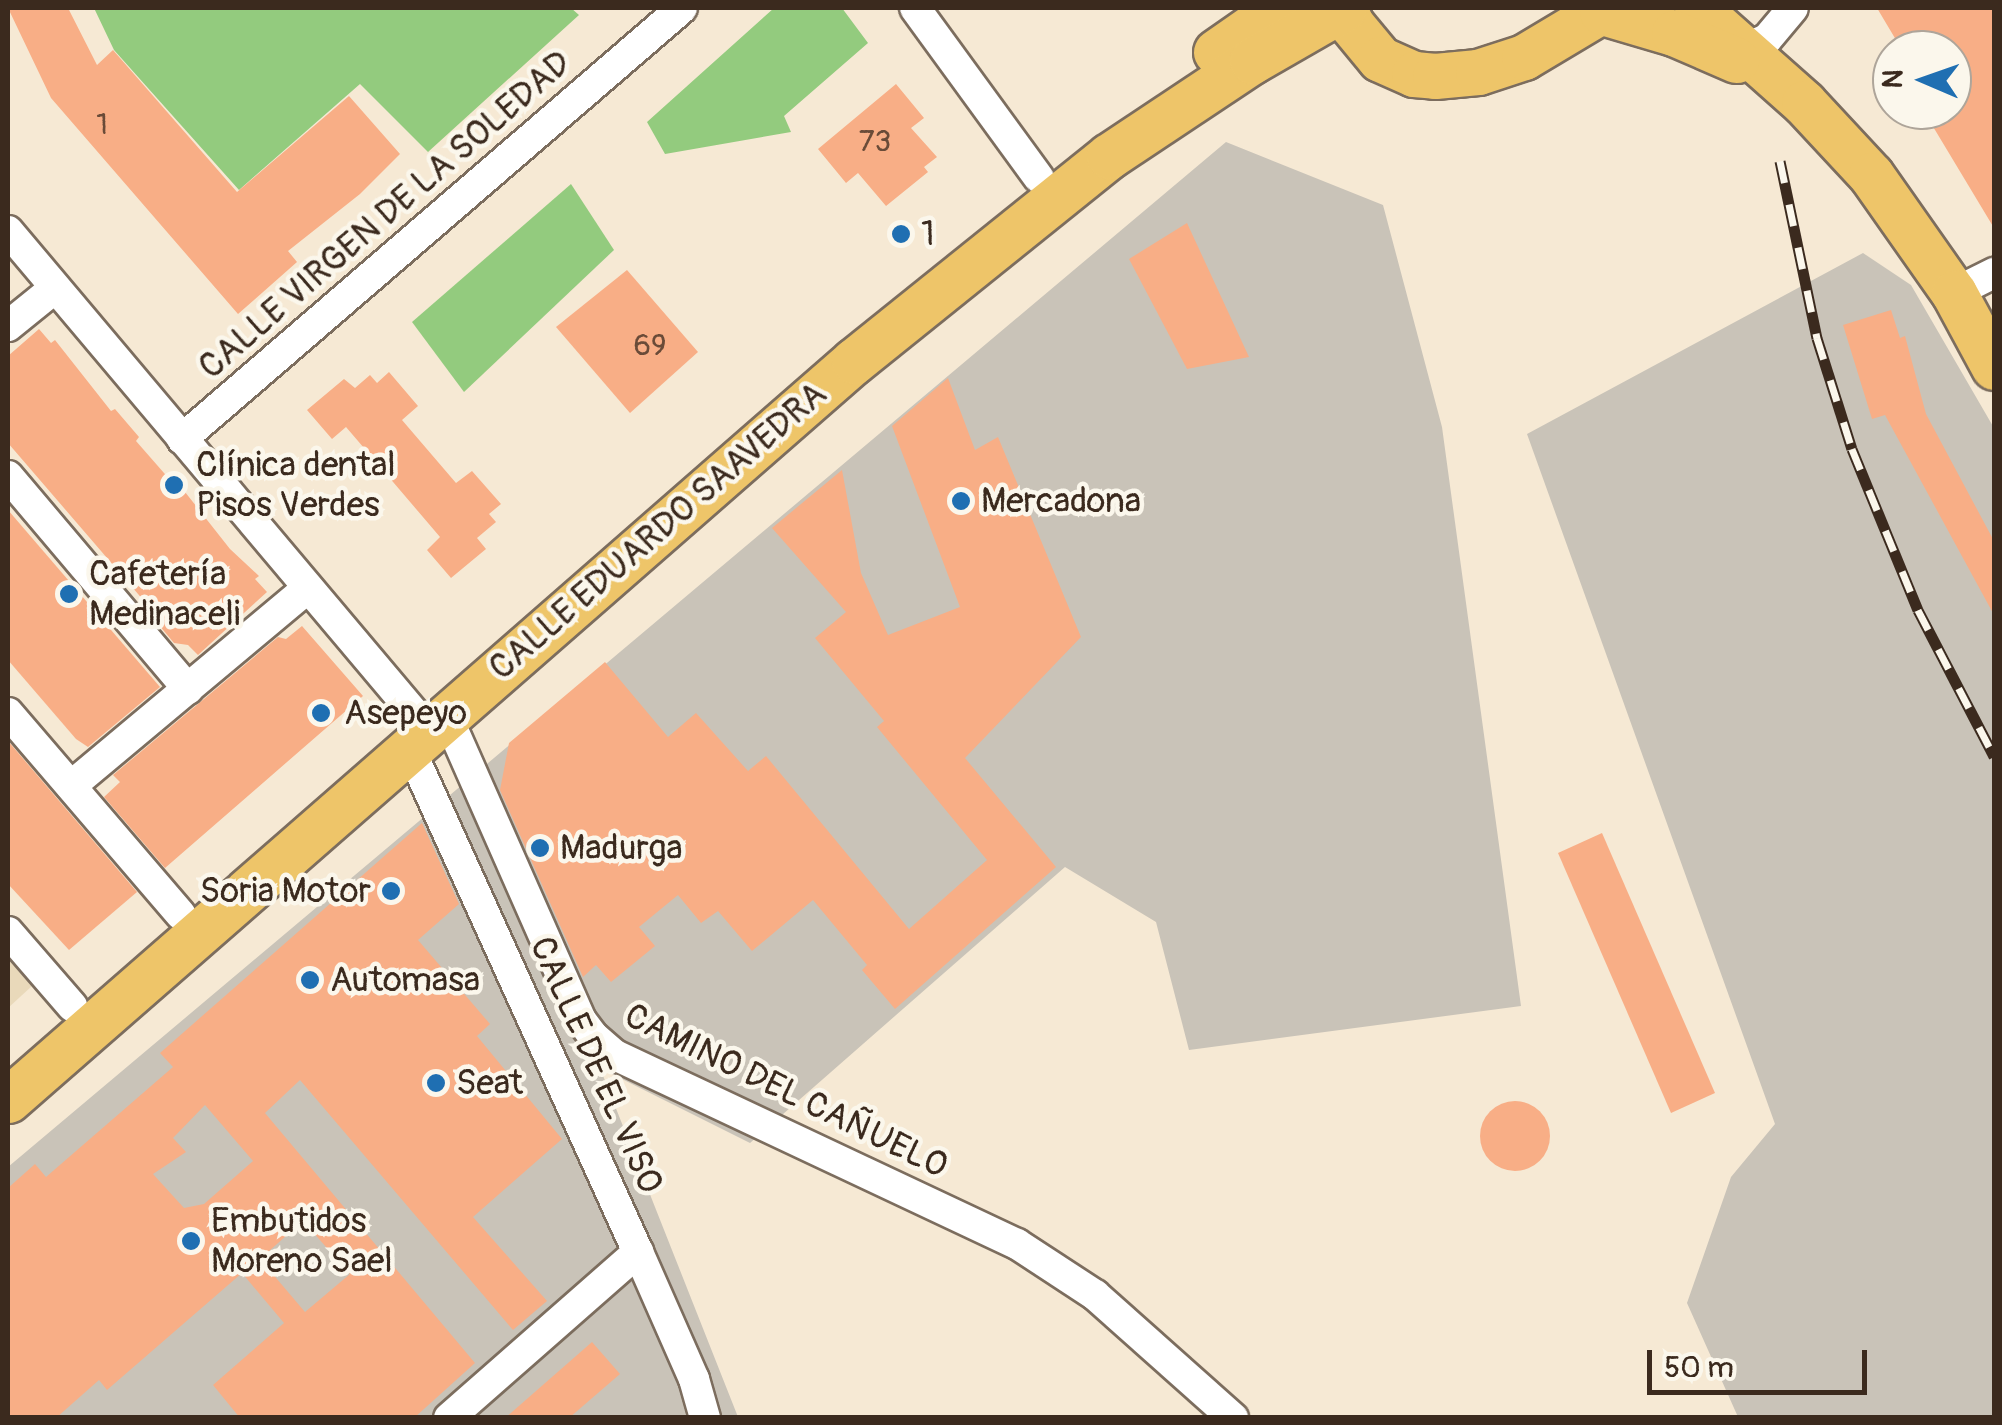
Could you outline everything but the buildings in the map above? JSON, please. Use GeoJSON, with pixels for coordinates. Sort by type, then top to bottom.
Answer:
{"type":"FeatureCollection","features":[{"type":"Feature","properties":{"kind":"main road","name":"CALLE EDUARDO SAAVEDRA"},"geometry":{"type":"LineString","coordinates":[[8,1064],[180,914],[423,725],[854,360],[1109,156],[1279,8]]}},
{"type":"Feature","properties":{"kind":"main road","name":"CALLE EDUARDO SAAVEDRA"},"geometry":{"type":"LineString","coordinates":[[8,1100],[1039,178],[1182,91],[1344,8]]}},
{"type":"Feature","properties":{"kind":"main road"},"geometry":{"type":"LineString","coordinates":[[1344,8],[1350,24],[1380,60],[1414,74],[1478,72],[1524,57],[1604,10],[1737,54],[1782,84],[1871,175],[1954,293],[1994,367]]}},
{"type":"Feature","properties":{"kind":"main road"},"geometry":{"type":"LineString","coordinates":[[1697,8],[1737,54]]}},
{"type":"Feature","properties":{"kind":"street","name":"CALLE VIRGEN DE LA SOLEDAD"},"geometry":{"type":"LineString","coordinates":[[182,439],[682,8]]}},
{"type":"Feature","properties":{"kind":"street"},"geometry":{"type":"LineString","coordinates":[[916,8],[1039,178]]}},
{"type":"Feature","properties":{"kind":"street"},"geometry":{"type":"LineString","coordinates":[[1737,54],[1767,39],[1793,8]]}},
{"type":"Feature","properties":{"kind":"street"},"geometry":{"type":"LineString","coordinates":[[8,231],[423,725]]}},
{"type":"Feature","properties":{"kind":"street"},"geometry":{"type":"LineString","coordinates":[[1954,293],[1994,272]]}},
{"type":"Feature","properties":{"kind":"street"},"geometry":{"type":"LineString","coordinates":[[8,326],[55,288]]}},
{"type":"Feature","properties":{"kind":"street"},"geometry":{"type":"LineString","coordinates":[[8,476],[188,688]]}},
{"type":"Feature","properties":{"kind":"street"},"geometry":{"type":"LineString","coordinates":[[70,786],[308,588]]}},
{"type":"Feature","properties":{"kind":"street"},"geometry":{"type":"LineString","coordinates":[[8,713],[180,914]]}},
{"type":"Feature","properties":{"kind":"street","name":"CALLE DE EL VISO"},"geometry":{"type":"LineString","coordinates":[[423,725],[638,1252],[694,1379],[705,1418]]}},
{"type":"Feature","properties":{"kind":"street","name":"CAMINO DEL CAÑUELO"},"geometry":{"type":"LineString","coordinates":[[423,725],[573,1003],[593,1036],[614,1055],[1018,1244],[1095,1296],[1233,1418]]}},
{"type":"Feature","properties":{"kind":"street"},"geometry":{"type":"LineString","coordinates":[[8,932],[72,1006]]}},
{"type":"Feature","properties":{"kind":"street"},"geometry":{"type":"LineString","coordinates":[[449,1418],[638,1252]]}},
{"type":"Feature","properties":{"kind":"shaded area"},"geometry":{"type":"Polygon","coordinates":[[[1226,142],[1383,205],[1442,427],[1521,1006],[1189,1050],[1156,922],[1065,867],[750,1143],[600,1068],[738,1417],[8,1417],[8,1167],[1226,142]]]}},
{"type":"Feature","properties":{"kind":"shaded area"},"geometry":{"type":"Polygon","coordinates":[[[1863,253],[1911,285],[1994,428],[1994,1417],[1738,1417],[1687,1303],[1731,1177],[1775,1124],[1527,434],[1863,253]]]}},
{"type":"Feature","properties":{"kind":"shaded area"},"geometry":{"type":"Polygon","coordinates":[[[8,957],[32,986],[8,1008],[8,957]]]}},
{"type":"Feature","properties":{"kind":"green space"},"geometry":{"type":"Polygon","coordinates":[[[94,8],[571,8],[579,15],[428,152],[360,84],[239,190],[114,50],[94,8]]]}},
{"type":"Feature","properties":{"kind":"green space"},"geometry":{"type":"Polygon","coordinates":[[[774,8],[842,8],[868,43],[784,116],[791,132],[665,154],[647,122],[774,8]]]}},
{"type":"Feature","properties":{"kind":"green space"},"geometry":{"type":"Polygon","coordinates":[[[571,184],[614,250],[464,392],[412,322],[571,184]]]}},
{"type":"Feature","properties":{"kind":"railway"},"geometry":{"type":"LineString","coordinates":[[1780,161],[1817,338],[1852,449],[1918,610],[1994,756]]}},
{"type":"Feature","properties":{"kind":"place","name":"1"},"geometry":{"type":"Point","coordinates":[901,234]}},
{"type":"Feature","properties":{"kind":"place","name":"Clínica dental Pisos Verdes"},"geometry":{"type":"Point","coordinates":[174,485]}},
{"type":"Feature","properties":{"kind":"place","name":"Mercadona"},"geometry":{"type":"Point","coordinates":[961,501]}},
{"type":"Feature","properties":{"kind":"place","name":"Cafetería Medinaceli"},"geometry":{"type":"Point","coordinates":[69,594]}},
{"type":"Feature","properties":{"kind":"place","name":"Asepeyo"},"geometry":{"type":"Point","coordinates":[321,713]}},
{"type":"Feature","properties":{"kind":"place","name":"Madurga"},"geometry":{"type":"Point","coordinates":[540,848]}},
{"type":"Feature","properties":{"kind":"place","name":"Soria Motor"},"geometry":{"type":"Point","coordinates":[391,891]}},
{"type":"Feature","properties":{"kind":"place","name":"Automasa"},"geometry":{"type":"Point","coordinates":[310,980]}},
{"type":"Feature","properties":{"kind":"place","name":"Seat"},"geometry":{"type":"Point","coordinates":[436,1083]}},
{"type":"Feature","properties":{"kind":"place","name":"Embutidos Moreno Sael"},"geometry":{"type":"Point","coordinates":[191,1241]}}]}
